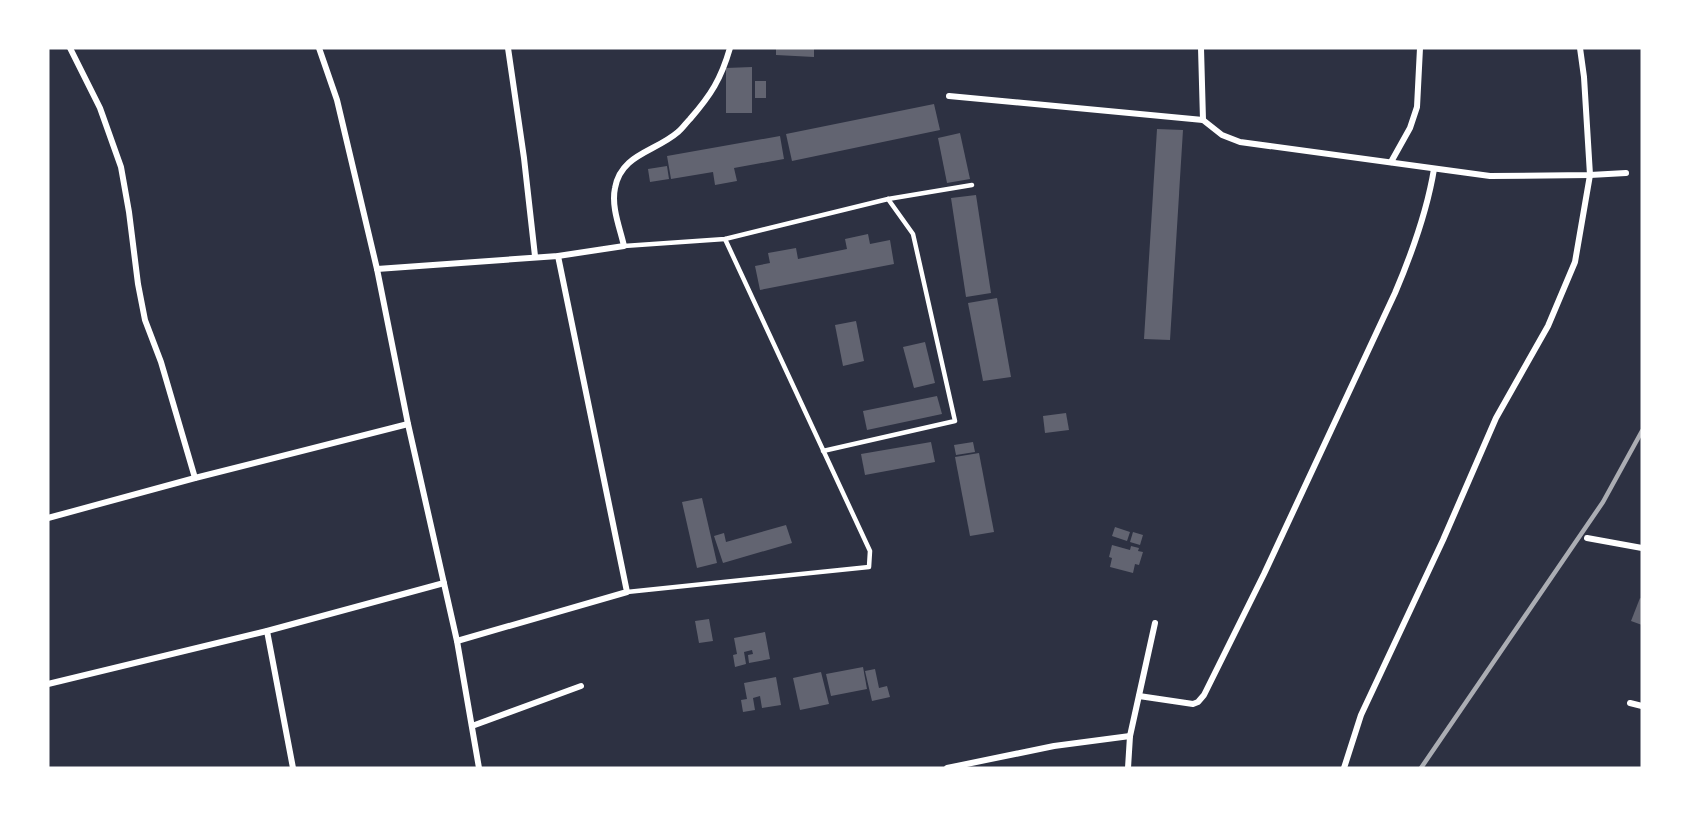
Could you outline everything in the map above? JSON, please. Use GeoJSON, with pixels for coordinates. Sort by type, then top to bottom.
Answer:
{"type":"FeatureCollection","features":[{"type":"Feature","properties":{"kind":"street"},"geometry":{"type":"LineString","coordinates":[[70,48],[100,108],[121,167],[145,320],[161,362],[195,478]]}},
{"type":"Feature","properties":{"kind":"street"},"geometry":{"type":"LineString","coordinates":[[319,48],[337,100],[377,269],[408,424],[457,640],[479,768]]}},
{"type":"Feature","properties":{"kind":"street"},"geometry":{"type":"LineString","coordinates":[[508,48],[535,256]]}},
{"type":"Feature","properties":{"kind":"street"},"geometry":{"type":"LineString","coordinates":[[377,269],[558,256],[624,246],[614,196],[621,169],[633,159],[677,133],[708,98],[724,68],[730,48]]}},
{"type":"Feature","properties":{"kind":"street"},"geometry":{"type":"LineString","coordinates":[[1201,48],[1203,120]]}},
{"type":"Feature","properties":{"kind":"street"},"geometry":{"type":"LineString","coordinates":[[1391,162],[1410,128],[1417,107],[1420,48]]}},
{"type":"Feature","properties":{"kind":"street"},"geometry":{"type":"LineString","coordinates":[[1344,768],[1361,715],[1443,540],[1496,418],[1548,326],[1575,262],[1590,175],[1580,48]]}},
{"type":"Feature","properties":{"kind":"street"},"geometry":{"type":"LineString","coordinates":[[949,96],[1203,120],[1222,135],[1240,142],[1490,176],[1626,173]]}},
{"type":"Feature","properties":{"kind":"street"},"geometry":{"type":"LineString","coordinates":[[1139,696],[1192,704],[1198,702],[1204,695],[1264,574],[1395,293],[1430,195],[1434,169]]}},
{"type":"Feature","properties":{"kind":"street"},"geometry":{"type":"LineString","coordinates":[[457,640],[627,592],[558,256]]}},
{"type":"Feature","properties":{"kind":"street"},"geometry":{"type":"LineString","coordinates":[[48,518],[408,424]]}},
{"type":"Feature","properties":{"kind":"street"},"geometry":{"type":"LineString","coordinates":[[1587,538],[1642,548]]}},
{"type":"Feature","properties":{"kind":"street"},"geometry":{"type":"LineString","coordinates":[[48,684],[267,631],[444,583]]}},
{"type":"Feature","properties":{"kind":"street"},"geometry":{"type":"LineString","coordinates":[[1128,768],[1130,736],[1155,623]]}},
{"type":"Feature","properties":{"kind":"street"},"geometry":{"type":"LineString","coordinates":[[267,631],[293,768]]}},
{"type":"Feature","properties":{"kind":"street"},"geometry":{"type":"LineString","coordinates":[[472,726],[581,686]]}},
{"type":"Feature","properties":{"kind":"street"},"geometry":{"type":"LineString","coordinates":[[1630,703],[1642,706]]}},
{"type":"Feature","properties":{"kind":"street"},"geometry":{"type":"LineString","coordinates":[[947,768],[1054,746],[1130,736]]}},
{"type":"Feature","properties":{"kind":"lane"},"geometry":{"type":"LineString","coordinates":[[624,246],[725,239],[888,199],[972,185]]}},
{"type":"Feature","properties":{"kind":"lane"},"geometry":{"type":"LineString","coordinates":[[823,451],[956,421],[913,234],[888,199]]}},
{"type":"Feature","properties":{"kind":"lane"},"geometry":{"type":"LineString","coordinates":[[627,592],[869,567],[870,551],[725,239]]}},
{"type":"Feature","properties":{"kind":"building"},"geometry":{"type":"Polygon","coordinates":[[[776,48],[814,48],[814,57],[776,55],[776,48]]]}},
{"type":"Feature","properties":{"kind":"building"},"geometry":{"type":"Polygon","coordinates":[[[752,67],[752,113],[726,113],[726,68],[752,67]]]}},
{"type":"Feature","properties":{"kind":"building"},"geometry":{"type":"Polygon","coordinates":[[[755,81],[766,81],[766,98],[755,98],[755,81]]]}},
{"type":"Feature","properties":{"kind":"building"},"geometry":{"type":"Polygon","coordinates":[[[934,104],[940,130],[792,161],[786,134],[934,104]]]}},
{"type":"Feature","properties":{"kind":"building"},"geometry":{"type":"Polygon","coordinates":[[[1157,129],[1183,130],[1170,340],[1144,339],[1157,129]]]}},
{"type":"Feature","properties":{"kind":"building"},"geometry":{"type":"Polygon","coordinates":[[[960,133],[970,179],[947,183],[938,138],[960,133]]]}},
{"type":"Feature","properties":{"kind":"building"},"geometry":{"type":"Polygon","coordinates":[[[780,136],[784,159],[734,168],[737,181],[715,185],[713,172],[671,179],[667,156],[780,136]]]}},
{"type":"Feature","properties":{"kind":"building"},"geometry":{"type":"Polygon","coordinates":[[[667,166],[669,179],[650,182],[648,169],[667,166]]]}},
{"type":"Feature","properties":{"kind":"building"},"geometry":{"type":"Polygon","coordinates":[[[976,195],[991,293],[966,297],[951,198],[976,195]]]}},
{"type":"Feature","properties":{"kind":"building"},"geometry":{"type":"Polygon","coordinates":[[[868,234],[870,244],[890,240],[894,264],[760,290],[755,266],[770,263],[768,253],[796,248],[798,259],[847,249],[845,239],[868,234]]]}},
{"type":"Feature","properties":{"kind":"building"},"geometry":{"type":"Polygon","coordinates":[[[997,298],[1011,377],[983,381],[968,303],[997,298]]]}},
{"type":"Feature","properties":{"kind":"building"},"geometry":{"type":"Polygon","coordinates":[[[856,321],[864,361],[843,366],[835,325],[856,321]]]}},
{"type":"Feature","properties":{"kind":"building"},"geometry":{"type":"Polygon","coordinates":[[[925,342],[935,383],[914,388],[903,347],[925,342]]]}},
{"type":"Feature","properties":{"kind":"building"},"geometry":{"type":"Polygon","coordinates":[[[937,396],[942,414],[867,430],[863,411],[937,396]]]}},
{"type":"Feature","properties":{"kind":"building"},"geometry":{"type":"Polygon","coordinates":[[[1066,413],[1069,430],[1045,433],[1043,416],[1066,413]]]}},
{"type":"Feature","properties":{"kind":"building"},"geometry":{"type":"Polygon","coordinates":[[[931,442],[935,462],[865,475],[861,454],[931,442]]]}},
{"type":"Feature","properties":{"kind":"building"},"geometry":{"type":"Polygon","coordinates":[[[973,442],[975,452],[956,455],[954,445],[973,442]]]}},
{"type":"Feature","properties":{"kind":"building"},"geometry":{"type":"Polygon","coordinates":[[[979,453],[994,532],[970,536],[955,457],[979,453]]]}},
{"type":"Feature","properties":{"kind":"building"},"geometry":{"type":"Polygon","coordinates":[[[702,498],[717,563],[697,568],[682,502],[702,498]]]}},
{"type":"Feature","properties":{"kind":"building"},"geometry":{"type":"Polygon","coordinates":[[[786,525],[792,543],[723,563],[714,536],[724,533],[726,542],[786,525]]]}},
{"type":"Feature","properties":{"kind":"building"},"geometry":{"type":"Polygon","coordinates":[[[1115,527],[1130,532],[1127,541],[1112,536],[1115,527]]]}},
{"type":"Feature","properties":{"kind":"building"},"geometry":{"type":"Polygon","coordinates":[[[1133,532],[1143,535],[1140,545],[1130,542],[1133,532]]]}},
{"type":"Feature","properties":{"kind":"building"},"geometry":{"type":"Polygon","coordinates":[[[1112,545],[1130,550],[1131,546],[1143,552],[1139,565],[1135,564],[1133,573],[1110,567],[1112,558],[1109,557],[1112,545]]]}},
{"type":"Feature","properties":{"kind":"building"},"geometry":{"type":"Polygon","coordinates":[[[1640,598],[1642,599],[1642,625],[1631,621],[1640,598]]]}},
{"type":"Feature","properties":{"kind":"building"},"geometry":{"type":"Polygon","coordinates":[[[709,619],[713,641],[699,643],[695,621],[709,619]]]}},
{"type":"Feature","properties":{"kind":"building"},"geometry":{"type":"Polygon","coordinates":[[[765,632],[770,659],[749,663],[748,655],[753,654],[752,650],[744,652],[746,664],[735,667],[733,655],[737,654],[734,638],[765,632]]]}},
{"type":"Feature","properties":{"kind":"building"},"geometry":{"type":"Polygon","coordinates":[[[863,667],[867,689],[831,696],[826,674],[863,667]]]}},
{"type":"Feature","properties":{"kind":"building"},"geometry":{"type":"Polygon","coordinates":[[[875,669],[879,688],[887,686],[890,697],[872,701],[865,671],[875,669]]]}},
{"type":"Feature","properties":{"kind":"building"},"geometry":{"type":"Polygon","coordinates":[[[821,672],[829,704],[800,710],[793,678],[821,672]]]}},
{"type":"Feature","properties":{"kind":"building"},"geometry":{"type":"Polygon","coordinates":[[[776,677],[781,705],[762,708],[760,696],[753,698],[755,710],[743,712],[741,700],[747,699],[744,683],[776,677]]]}},
{"type":"Feature","properties":{"kind":"railway"},"geometry":{"type":"LineString","coordinates":[[1421,768],[1603,502],[1642,431]]}}]}
